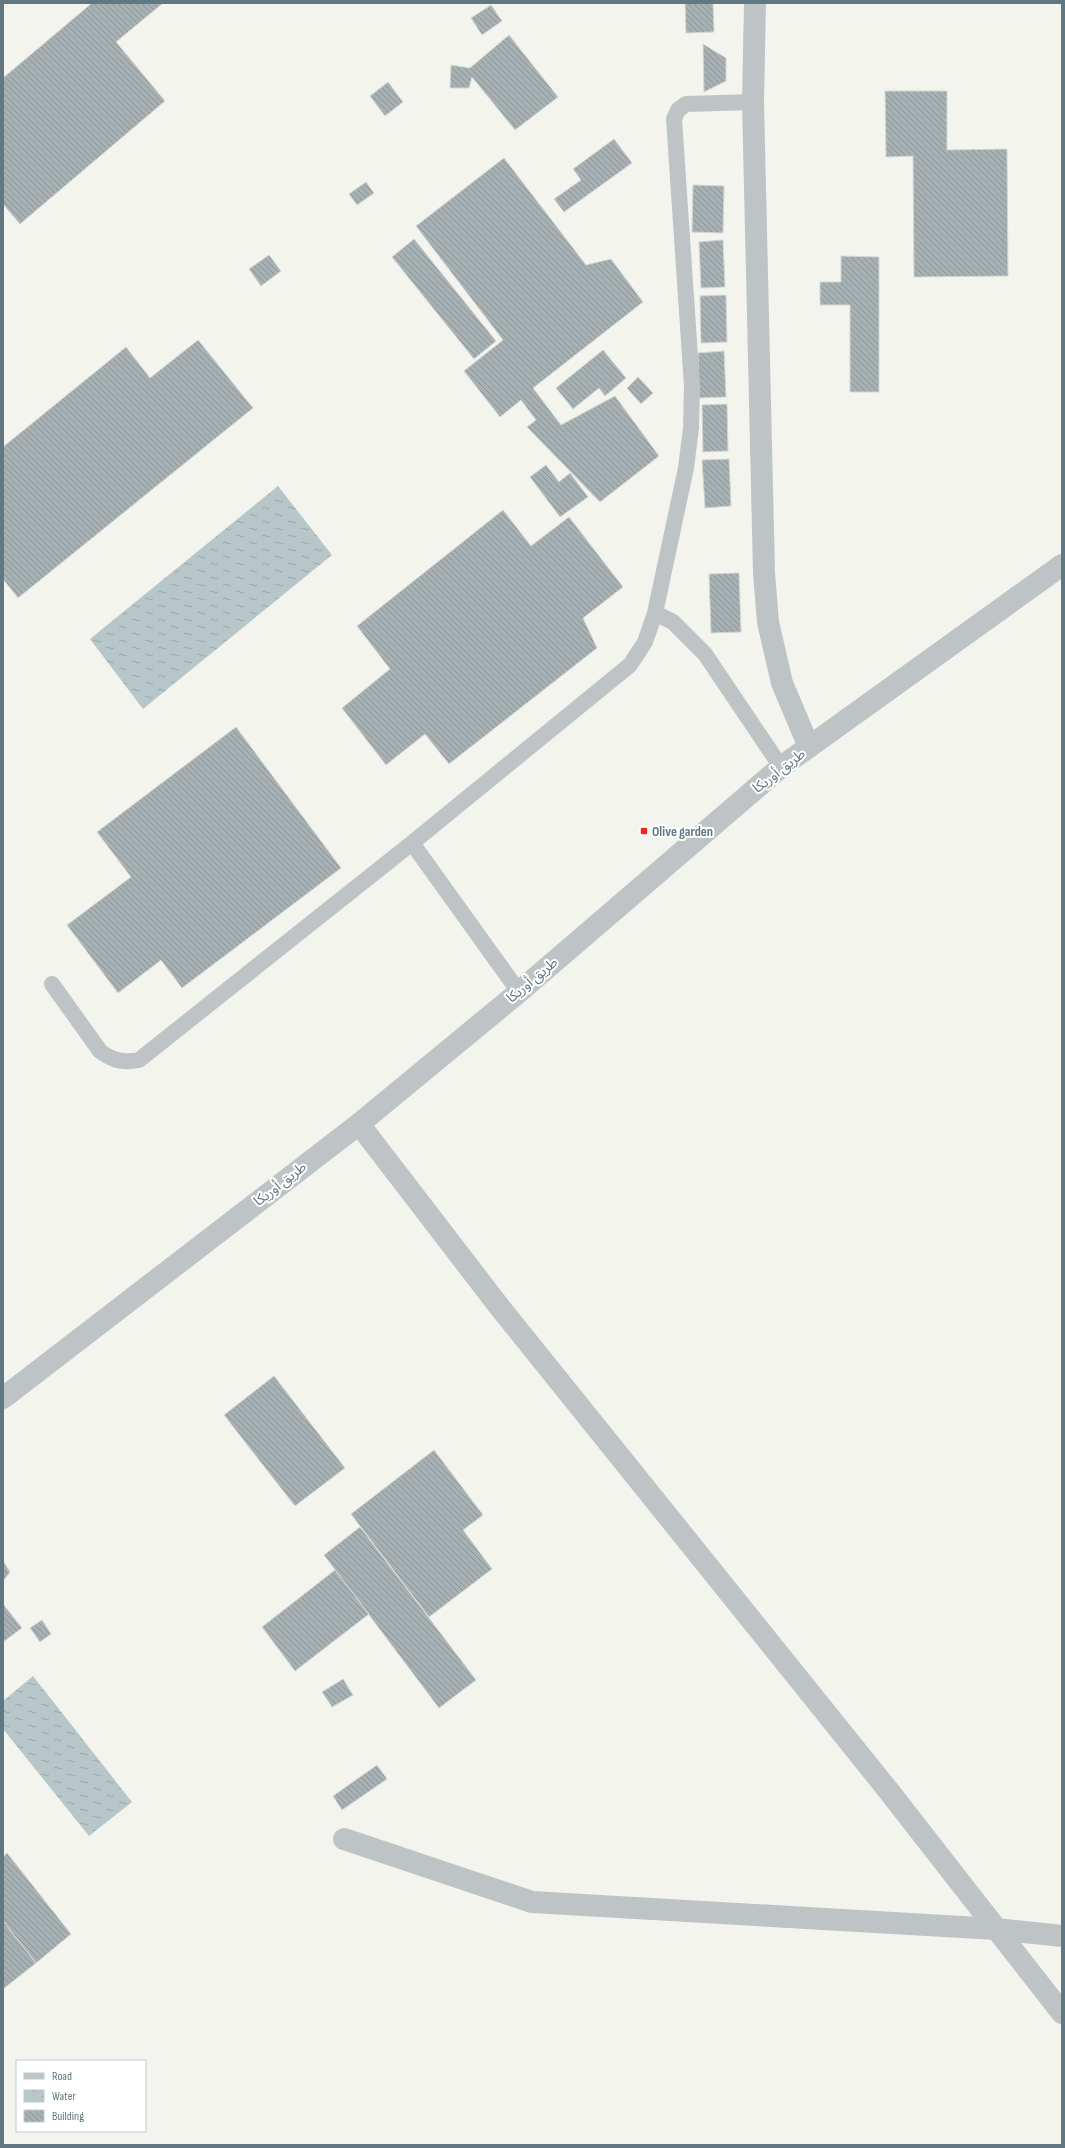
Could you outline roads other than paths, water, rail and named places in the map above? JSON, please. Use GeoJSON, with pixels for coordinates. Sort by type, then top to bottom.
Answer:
{"type":"FeatureCollection","features":[{"type":"Feature","properties":{"kind":"street"},"geometry":{"type":"LineString","coordinates":[[755,3],[753,102],[764,573],[767,615],[782,683],[809,747]]}},
{"type":"Feature","properties":{"kind":"street","name":"طريق أوريكا"},"geometry":{"type":"LineString","coordinates":[[3,1398],[359,1124],[519,992],[781,767],[1062,565]]}},
{"type":"Feature","properties":{"kind":"street"},"geometry":{"type":"LineString","coordinates":[[359,1124],[498,1306],[888,1790],[1062,2013]]}},
{"type":"Feature","properties":{"kind":"street"},"geometry":{"type":"LineString","coordinates":[[344,1839],[532,1902],[996,1929],[1062,1936]]}},
{"type":"Feature","properties":{"kind":"lane"},"geometry":{"type":"LineString","coordinates":[[52,984],[100,1050],[109,1057],[119,1061],[129,1062],[139,1060],[412,843],[630,665],[645,642],[655,613],[686,468],[692,428],[692,386],[674,119],[678,110],[686,104],[697,102],[753,102]]}},
{"type":"Feature","properties":{"kind":"lane"},"geometry":{"type":"LineString","coordinates":[[655,613],[673,622],[705,654],[781,767]]}},
{"type":"Feature","properties":{"kind":"lane"},"geometry":{"type":"LineString","coordinates":[[412,843],[519,992]]}},
{"type":"Feature","properties":{"kind":"water"},"geometry":{"type":"Polygon","coordinates":[[[278,486],[332,555],[143,709],[90,639],[278,486]]]}},
{"type":"Feature","properties":{"kind":"water"},"geometry":{"type":"Polygon","coordinates":[[[33,1676],[132,1802],[89,1836],[3,1729],[3,1701],[33,1676]]]}},
{"type":"Feature","properties":{"kind":"place","name":"Olive garden"},"geometry":{"type":"Point","coordinates":[644,831]}}]}
